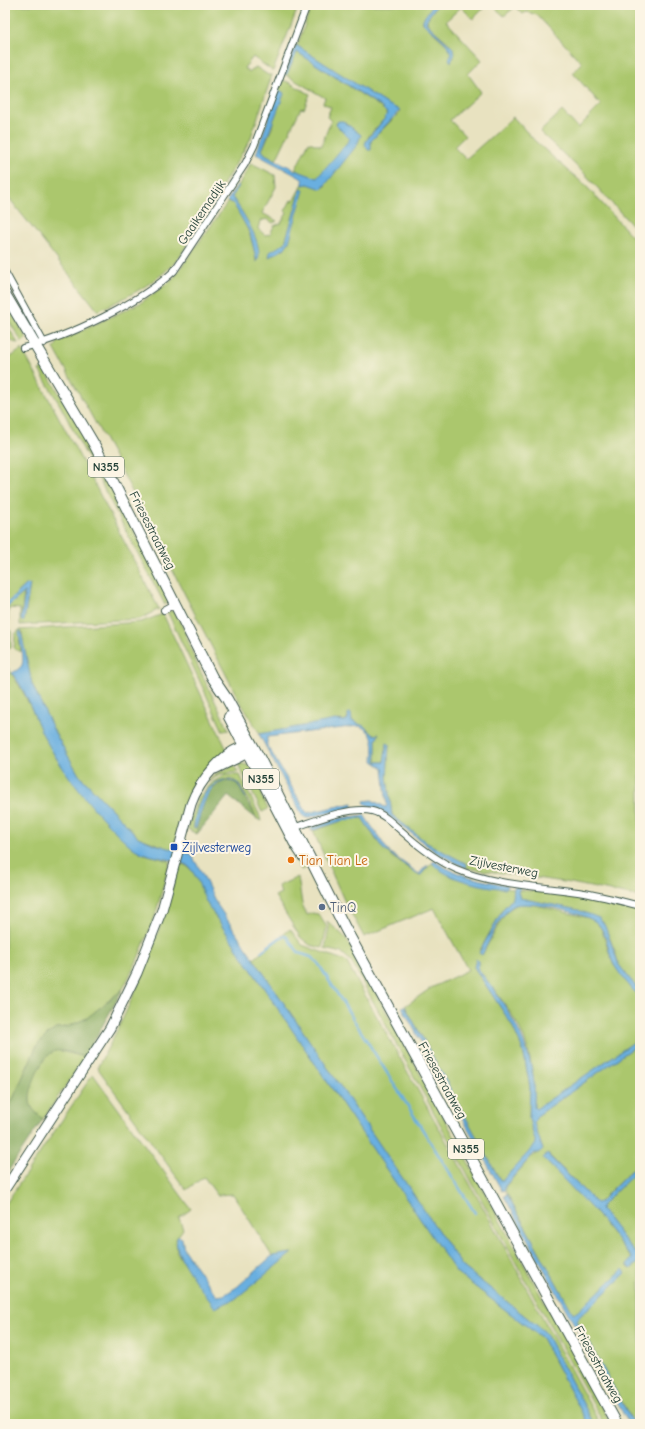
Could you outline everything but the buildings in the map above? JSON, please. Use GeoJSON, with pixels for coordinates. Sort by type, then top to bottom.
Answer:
{"type":"FeatureCollection","features":[{"type":"Feature","properties":{"kind":"main road","name":"Friesestraatweg"},"geometry":{"type":"LineString","coordinates":[[5,294],[40,343],[95,446],[248,748],[291,829],[617,1424]]}},
{"type":"Feature","properties":{"kind":"main road"},"geometry":{"type":"LineString","coordinates":[[5,1189],[110,1028],[151,940],[175,863],[194,793],[200,783],[225,757],[248,748]]}},
{"type":"Feature","properties":{"kind":"street","name":"Gaaikemadijk"},"geometry":{"type":"LineString","coordinates":[[23,348],[40,343],[108,314],[144,295],[160,284],[174,271],[245,164],[254,146],[307,5]]}},
{"type":"Feature","properties":{"kind":"street","name":"Friesestraatweg"},"geometry":{"type":"LineString","coordinates":[[5,272],[40,343]]}},
{"type":"Feature","properties":{"kind":"street"},"geometry":{"type":"LineString","coordinates":[[164,610],[175,604]]}},
{"type":"Feature","properties":{"kind":"street","name":"Zijlvesterweg"},"geometry":{"type":"LineString","coordinates":[[291,829],[342,814],[361,810],[374,811],[384,817],[423,849],[443,862],[467,873],[513,882],[581,892],[640,906]]}},
{"type":"Feature","properties":{"kind":"green space"},"geometry":{"type":"Polygon","coordinates":[[[5,5],[299,5],[273,71],[253,57],[244,68],[250,72],[256,67],[268,75],[272,75],[250,140],[179,258],[161,275],[141,289],[98,311],[5,193],[5,5]]]}},
{"type":"Feature","properties":{"kind":"green space"},"geometry":{"type":"Polygon","coordinates":[[[312,5],[433,5],[422,22],[450,48],[451,57],[454,58],[450,44],[428,25],[427,19],[437,5],[480,6],[483,9],[473,19],[461,7],[446,21],[482,60],[468,74],[481,92],[450,120],[465,136],[454,147],[466,159],[513,117],[535,141],[587,187],[640,245],[640,897],[571,883],[466,868],[467,864],[427,843],[392,815],[387,778],[389,744],[384,762],[376,762],[376,740],[379,734],[374,735],[368,729],[352,721],[351,713],[345,721],[341,720],[260,734],[239,700],[117,462],[54,348],[58,342],[142,302],[172,280],[228,202],[233,203],[245,224],[251,238],[256,261],[255,243],[250,227],[232,197],[251,163],[275,175],[276,187],[262,213],[277,221],[273,223],[267,219],[260,221],[258,229],[265,235],[270,234],[274,226],[281,223],[287,213],[285,211],[291,200],[293,201],[302,185],[308,184],[325,187],[327,181],[357,145],[361,135],[343,121],[336,123],[350,139],[319,178],[315,178],[295,170],[309,142],[321,146],[331,121],[327,117],[331,107],[323,103],[325,98],[286,75],[297,52],[385,110],[387,116],[368,137],[370,145],[371,141],[399,113],[400,111],[297,46],[312,5]],[[300,192],[285,243],[271,256],[284,249],[289,242],[300,192]]]}},
{"type":"Feature","properties":{"kind":"green space"},"geometry":{"type":"Polygon","coordinates":[[[492,5],[640,5],[640,234],[585,174],[540,132],[562,111],[578,128],[601,105],[573,73],[582,63],[537,15],[527,12],[522,14],[515,7],[504,16],[492,5]]]}},
{"type":"Feature","properties":{"kind":"green space"},"geometry":{"type":"Polygon","coordinates":[[[282,81],[286,81],[310,94],[304,109],[301,108],[276,160],[265,154],[262,150],[272,128],[278,90],[282,81]]]}},
{"type":"Feature","properties":{"kind":"green space"},"geometry":{"type":"Polygon","coordinates":[[[5,302],[27,338],[22,342],[5,315],[5,302]]]}},
{"type":"Feature","properties":{"kind":"green space"},"geometry":{"type":"Polygon","coordinates":[[[5,322],[18,343],[11,341],[7,336],[5,322]]]}},
{"type":"Feature","properties":{"kind":"green space"},"geometry":{"type":"Polygon","coordinates":[[[22,349],[159,609],[140,619],[20,625],[20,609],[9,608],[8,623],[5,624],[5,609],[24,592],[21,620],[24,621],[30,585],[26,585],[5,605],[5,356],[8,359],[22,349]]]}},
{"type":"Feature","properties":{"kind":"green space"},"geometry":{"type":"Polygon","coordinates":[[[44,368],[109,482],[169,600],[165,605],[60,405],[39,370],[44,368]]]}},
{"type":"Feature","properties":{"kind":"green space"},"geometry":{"type":"Polygon","coordinates":[[[167,611],[174,611],[185,632],[195,660],[229,730],[223,731],[167,611]]]}},
{"type":"Feature","properties":{"kind":"green space"},"geometry":{"type":"Polygon","coordinates":[[[163,614],[227,750],[204,771],[193,787],[183,813],[173,850],[138,837],[79,775],[55,733],[32,684],[24,651],[22,632],[19,640],[21,652],[14,649],[15,634],[19,630],[141,622],[163,614]]]}},
{"type":"Feature","properties":{"kind":"green space"},"geometry":{"type":"Polygon","coordinates":[[[10,630],[11,648],[5,650],[5,631],[10,630]]]}},
{"type":"Feature","properties":{"kind":"green space"},"geometry":{"type":"Polygon","coordinates":[[[5,663],[22,690],[56,758],[77,787],[99,812],[141,853],[170,861],[155,916],[137,961],[123,989],[87,1018],[67,1027],[58,1028],[48,1034],[37,1045],[5,1117],[5,663]]]}},
{"type":"Feature","properties":{"kind":"green space"},"geometry":{"type":"Polygon","coordinates":[[[238,764],[249,766],[253,770],[263,795],[261,795],[268,809],[262,812],[238,764]]]}},
{"type":"Feature","properties":{"kind":"green space"},"geometry":{"type":"Polygon","coordinates":[[[234,765],[238,772],[220,774],[208,782],[214,775],[234,765]]]}},
{"type":"Feature","properties":{"kind":"green space"},"geometry":{"type":"Polygon","coordinates":[[[225,775],[240,775],[261,821],[257,819],[240,785],[234,780],[229,779],[214,784],[206,791],[198,806],[193,828],[197,828],[197,834],[189,830],[188,826],[198,797],[213,782],[225,775]]]}},
{"type":"Feature","properties":{"kind":"green space"},"geometry":{"type":"Polygon","coordinates":[[[226,781],[234,782],[238,785],[257,819],[228,796],[197,834],[200,811],[208,795],[219,784],[226,781]]]}},
{"type":"Feature","properties":{"kind":"green space"},"geometry":{"type":"Polygon","coordinates":[[[362,817],[375,838],[392,857],[420,876],[432,863],[435,866],[473,882],[493,887],[514,889],[513,898],[503,909],[480,950],[482,955],[504,915],[508,910],[518,904],[531,904],[593,919],[601,928],[613,964],[640,999],[640,1038],[536,1109],[534,1107],[531,1063],[524,1038],[515,1020],[497,993],[478,969],[478,961],[474,967],[512,1025],[523,1050],[530,1087],[529,1119],[536,1145],[503,1180],[500,1180],[405,1006],[431,988],[468,970],[434,908],[364,937],[344,900],[313,831],[341,821],[362,817]]]}},
{"type":"Feature","properties":{"kind":"green space"},"geometry":{"type":"Polygon","coordinates":[[[286,832],[307,866],[305,869],[301,870],[283,835],[286,832]]]}},
{"type":"Feature","properties":{"kind":"green space"},"geometry":{"type":"Polygon","coordinates":[[[182,864],[188,867],[196,876],[209,907],[456,1272],[542,1338],[588,1424],[5,1424],[5,1205],[93,1074],[191,1209],[179,1218],[183,1229],[176,1239],[177,1252],[215,1307],[235,1299],[291,1253],[272,1256],[233,1194],[217,1195],[204,1177],[186,1190],[99,1070],[98,1066],[134,994],[163,918],[178,866],[182,864]]]}},
{"type":"Feature","properties":{"kind":"green space"},"geometry":{"type":"Polygon","coordinates":[[[298,877],[302,904],[307,915],[312,913],[318,914],[327,927],[322,948],[310,945],[300,937],[275,896],[281,893],[278,886],[298,877]]]}},
{"type":"Feature","properties":{"kind":"green space"},"geometry":{"type":"Polygon","coordinates":[[[520,890],[578,895],[640,909],[640,992],[619,965],[603,922],[578,910],[520,898],[518,892],[520,890]]]}},
{"type":"Feature","properties":{"kind":"green space"},"geometry":{"type":"Polygon","coordinates":[[[327,921],[346,938],[611,1424],[604,1424],[351,961],[342,953],[325,949],[329,927],[327,921]]]}},
{"type":"Feature","properties":{"kind":"green space"},"geometry":{"type":"Polygon","coordinates":[[[290,929],[302,945],[346,961],[485,1211],[600,1424],[594,1424],[545,1332],[462,1266],[254,959],[290,929]]]}},
{"type":"Feature","properties":{"kind":"green space"},"geometry":{"type":"Polygon","coordinates":[[[123,989],[85,1057],[66,1051],[55,1051],[45,1059],[41,1065],[31,1089],[30,1102],[33,1109],[43,1119],[5,1176],[5,1117],[37,1045],[48,1034],[58,1028],[67,1027],[87,1018],[123,989]]]}},
{"type":"Feature","properties":{"kind":"green space"},"geometry":{"type":"Polygon","coordinates":[[[640,1043],[640,1162],[599,1202],[596,1203],[548,1154],[543,1158],[595,1212],[632,1259],[627,1265],[630,1269],[640,1261],[640,1424],[634,1424],[577,1321],[579,1317],[626,1273],[576,1313],[573,1313],[504,1188],[531,1157],[543,1150],[534,1123],[537,1116],[640,1043]]]}},
{"type":"Feature","properties":{"kind":"green space"},"geometry":{"type":"Polygon","coordinates":[[[56,1050],[85,1057],[43,1119],[35,1112],[31,1105],[31,1088],[33,1080],[41,1065],[50,1054],[56,1050]]]}},
{"type":"Feature","properties":{"kind":"green space"},"geometry":{"type":"Polygon","coordinates":[[[640,1168],[640,1252],[638,1253],[634,1252],[601,1209],[602,1205],[640,1168]]]}},
{"type":"Feature","properties":{"kind":"water"},"geometry":{"type":"Polygon","coordinates":[[[433,5],[437,5],[427,19],[426,23],[453,48],[454,56],[451,62],[449,59],[451,54],[446,44],[423,23],[423,19],[433,5]]]}},
{"type":"Feature","properties":{"kind":"water"},"geometry":{"type":"Polygon","coordinates":[[[296,45],[387,104],[400,110],[371,141],[371,150],[368,150],[365,145],[366,141],[385,118],[387,113],[380,106],[297,52],[287,74],[284,75],[296,45]]]}},
{"type":"Feature","properties":{"kind":"water"},"geometry":{"type":"Polygon","coordinates":[[[278,90],[284,94],[262,150],[265,154],[295,170],[317,178],[350,139],[336,125],[338,121],[343,121],[361,135],[357,145],[322,189],[308,184],[303,185],[303,180],[299,177],[256,154],[278,90]]]}},
{"type":"Feature","properties":{"kind":"water"},"geometry":{"type":"Polygon","coordinates":[[[237,185],[239,186],[232,197],[246,219],[255,238],[259,255],[257,262],[250,233],[233,203],[227,201],[237,185]]]}},
{"type":"Feature","properties":{"kind":"water"},"geometry":{"type":"Polygon","coordinates":[[[301,189],[304,190],[289,242],[284,249],[269,257],[270,252],[285,243],[301,189]]]}},
{"type":"Feature","properties":{"kind":"water"},"geometry":{"type":"Polygon","coordinates":[[[30,584],[23,622],[21,620],[25,592],[5,609],[5,605],[26,585],[30,584]]]}},
{"type":"Feature","properties":{"kind":"water"},"geometry":{"type":"Polygon","coordinates":[[[21,631],[32,684],[55,733],[79,775],[138,837],[154,844],[191,854],[216,903],[462,1266],[545,1332],[594,1424],[588,1424],[542,1338],[456,1272],[209,907],[195,876],[189,867],[178,861],[146,854],[132,847],[119,836],[94,809],[71,779],[50,748],[25,694],[12,673],[19,669],[23,661],[19,632],[21,631]]]}},
{"type":"Feature","properties":{"kind":"water"},"geometry":{"type":"Polygon","coordinates":[[[348,713],[351,713],[352,721],[364,726],[374,735],[379,734],[376,740],[376,762],[384,762],[387,743],[389,744],[387,778],[392,815],[427,843],[467,864],[466,868],[434,851],[381,810],[365,804],[364,801],[372,800],[385,807],[387,806],[383,768],[373,761],[373,740],[371,736],[365,729],[359,726],[267,737],[267,745],[307,813],[353,803],[353,807],[306,818],[302,815],[259,734],[335,720],[345,721],[348,719],[348,713]]]}},
{"type":"Feature","properties":{"kind":"water"},"geometry":{"type":"Polygon","coordinates":[[[223,780],[237,782],[246,798],[237,783],[227,781],[220,782],[213,787],[208,794],[196,828],[194,829],[194,822],[201,799],[210,787],[223,780]]]}},
{"type":"Feature","properties":{"kind":"water"},"geometry":{"type":"Polygon","coordinates":[[[364,815],[389,852],[419,874],[426,866],[428,866],[421,875],[418,875],[383,849],[362,818],[341,821],[311,831],[311,828],[336,819],[364,815]]]}},
{"type":"Feature","properties":{"kind":"water"},"geometry":{"type":"Polygon","coordinates":[[[434,861],[460,874],[507,885],[506,889],[466,882],[439,869],[432,863],[434,861]]]}},
{"type":"Feature","properties":{"kind":"water"},"geometry":{"type":"Polygon","coordinates":[[[514,887],[520,887],[518,892],[520,898],[578,910],[599,918],[605,926],[619,965],[640,992],[640,999],[614,965],[604,934],[599,925],[593,920],[584,916],[557,908],[530,904],[513,906],[499,922],[482,955],[479,953],[503,909],[513,898],[514,887]]]}},
{"type":"Feature","properties":{"kind":"water"},"geometry":{"type":"Polygon","coordinates":[[[476,959],[478,961],[478,969],[506,1008],[527,1051],[534,1086],[534,1107],[536,1109],[640,1038],[640,1043],[537,1116],[534,1123],[543,1150],[540,1153],[534,1153],[505,1186],[505,1190],[502,1191],[402,1007],[405,1006],[500,1180],[503,1180],[536,1144],[529,1119],[530,1087],[523,1050],[512,1025],[474,967],[476,959]]]}},
{"type":"Feature","properties":{"kind":"water"},"geometry":{"type":"Polygon","coordinates":[[[547,1154],[596,1203],[600,1202],[640,1162],[640,1168],[602,1205],[601,1209],[634,1252],[640,1252],[640,1261],[631,1269],[627,1265],[632,1258],[595,1212],[543,1158],[547,1154]]]}},
{"type":"Feature","properties":{"kind":"water"},"geometry":{"type":"Polygon","coordinates":[[[507,1194],[573,1313],[577,1312],[623,1269],[626,1273],[579,1317],[577,1321],[579,1324],[575,1326],[504,1196],[507,1194]]]}},
{"type":"Feature","properties":{"kind":"water"},"geometry":{"type":"Polygon","coordinates":[[[178,1236],[182,1238],[184,1250],[217,1296],[224,1295],[237,1287],[272,1256],[292,1253],[235,1299],[215,1308],[183,1262],[178,1252],[176,1243],[178,1236]]]}},
{"type":"Feature","properties":{"kind":"water"},"geometry":{"type":"Polygon","coordinates":[[[581,1328],[634,1424],[629,1424],[577,1330],[581,1328]]]}},
{"type":"Feature","properties":{"kind":"waterway"},"geometry":{"type":"LineString","coordinates":[[261,952],[281,937],[286,936],[299,953],[311,957],[318,963],[475,1213]]}},
{"type":"Feature","properties":{"kind":"place","name":"Zijlvesterweg"},"geometry":{"type":"Point","coordinates":[174,847]}},
{"type":"Feature","properties":{"kind":"place","name":"Tian Tian Le"},"geometry":{"type":"Point","coordinates":[291,860]}},
{"type":"Feature","properties":{"kind":"place","name":"TinQ"},"geometry":{"type":"Point","coordinates":[322,907]}}]}
